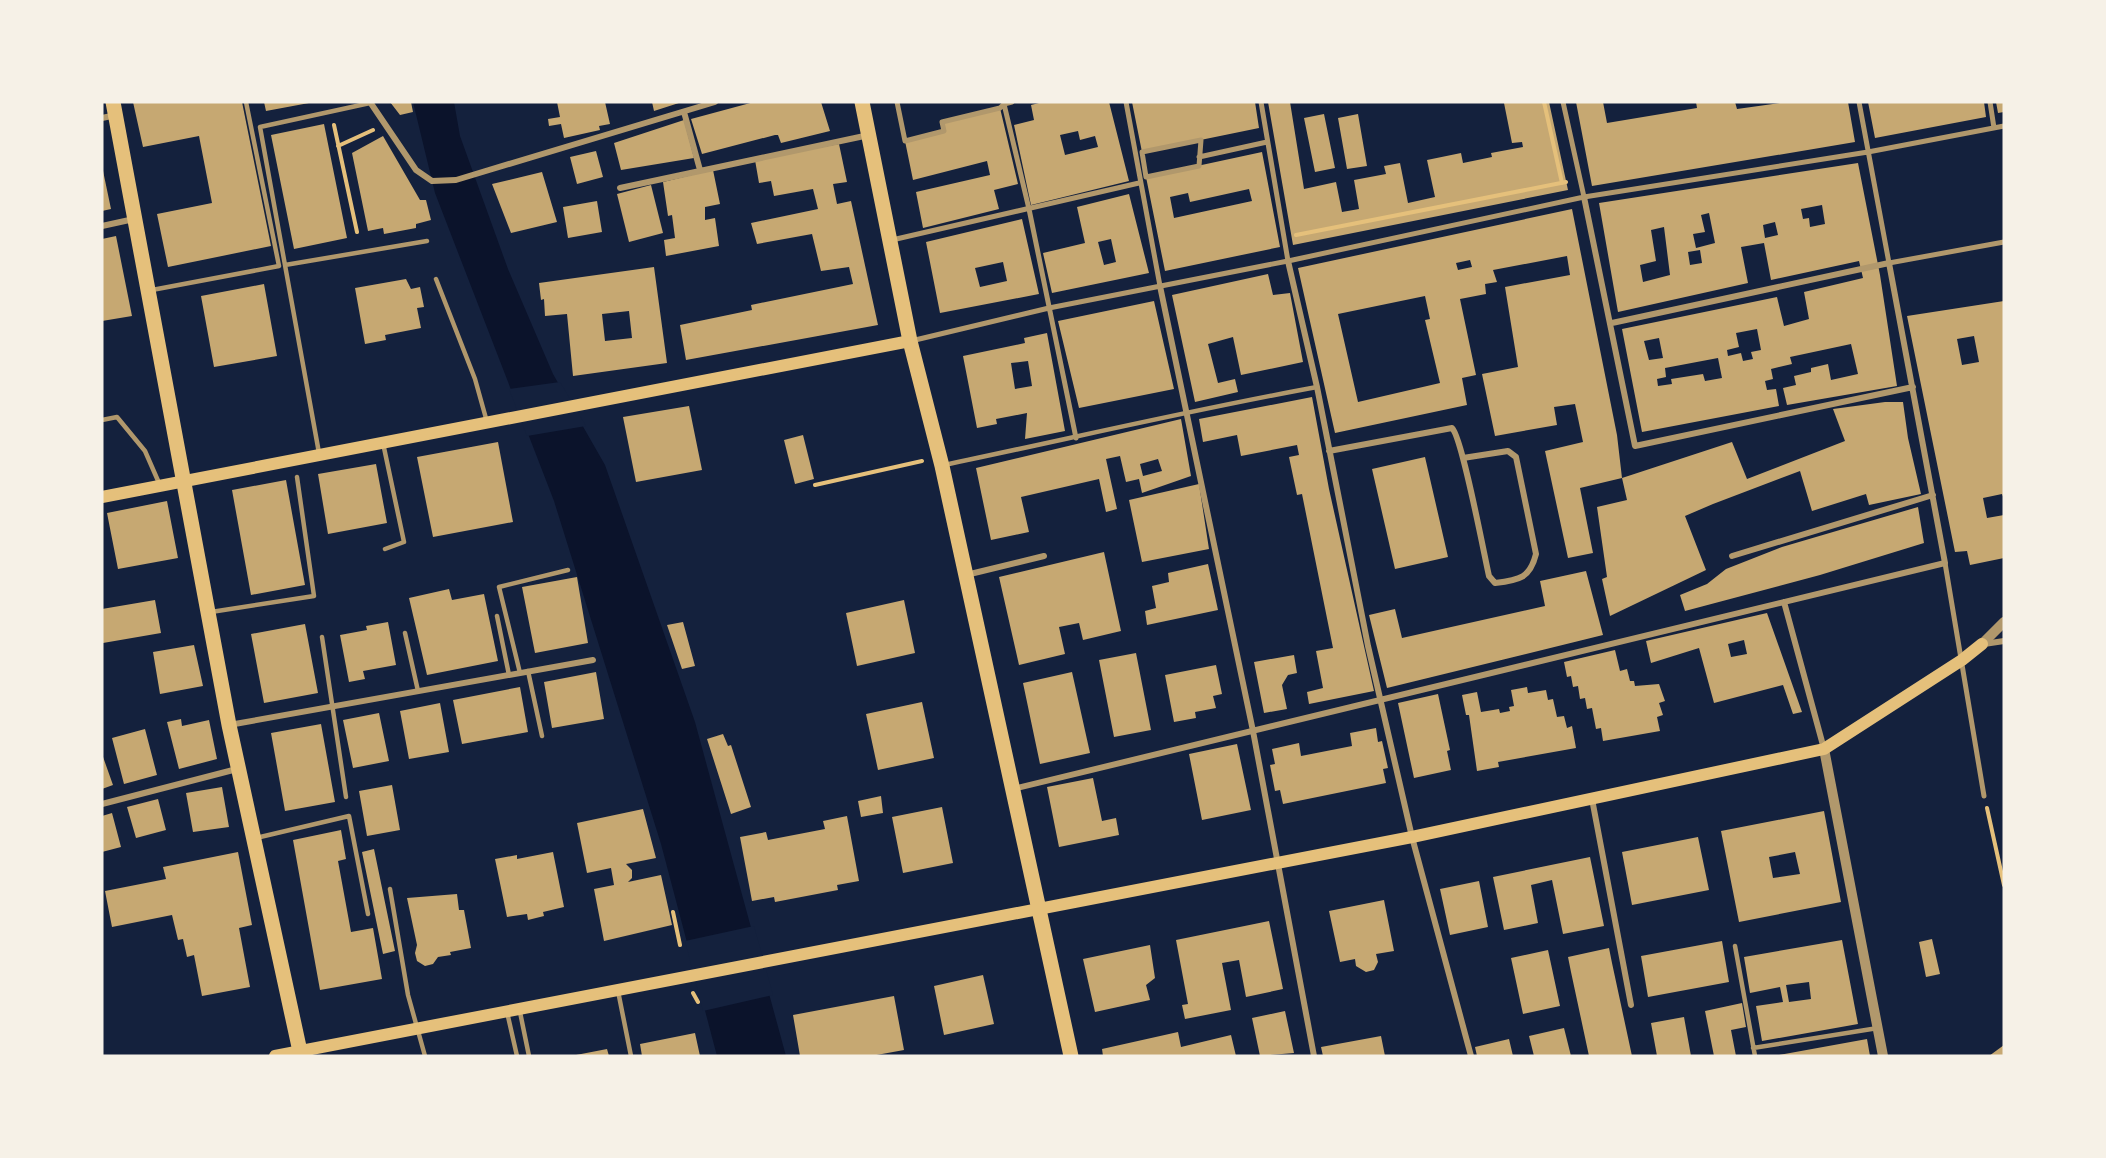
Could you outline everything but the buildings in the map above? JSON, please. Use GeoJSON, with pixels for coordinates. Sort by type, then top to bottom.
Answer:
{"type":"FeatureCollection","features":[{"type":"Feature","properties":{"kind":"main road"},"geometry":{"type":"LineString","coordinates":[[862,102],[910,341],[941,461],[1071,1056]]}},
{"type":"Feature","properties":{"kind":"main road"},"geometry":{"type":"LineString","coordinates":[[111,112],[134,219],[237,769],[301,1054]]}},
{"type":"Feature","properties":{"kind":"main road"},"geometry":{"type":"LineString","coordinates":[[102,496],[910,341]]}},
{"type":"Feature","properties":{"kind":"main road"},"geometry":{"type":"LineString","coordinates":[[275,1056],[301,1054],[617,988],[1412,837],[1824,749],[1962,660],[1982,644]]}},
{"type":"Feature","properties":{"kind":"street"},"geometry":{"type":"LineString","coordinates":[[370,102],[416,170],[432,181],[456,180],[476,172],[715,102]]}},
{"type":"Feature","properties":{"kind":"street"},"geometry":{"type":"LineString","coordinates":[[897,102],[905,141],[944,131],[942,122],[1000,108],[1004,103],[1012,102]]}},
{"type":"Feature","properties":{"kind":"street"},"geometry":{"type":"LineString","coordinates":[[1126,102],[1139,183],[1253,731],[1314,1056]]}},
{"type":"Feature","properties":{"kind":"street"},"geometry":{"type":"LineString","coordinates":[[1261,102],[1288,261],[1317,387],[1368,646],[1412,837],[1471,1056]]}},
{"type":"Feature","properties":{"kind":"street"},"geometry":{"type":"LineString","coordinates":[[1563,102],[1612,323],[1635,446],[1913,387]]}},
{"type":"Feature","properties":{"kind":"street"},"geometry":{"type":"LineString","coordinates":[[1859,102],[1934,495],[1984,796]]}},
{"type":"Feature","properties":{"kind":"street"},"geometry":{"type":"LineString","coordinates":[[1990,102],[1994,128]]}},
{"type":"Feature","properties":{"kind":"street"},"geometry":{"type":"LineString","coordinates":[[1004,103],[1029,209],[1076,438]]}},
{"type":"Feature","properties":{"kind":"street"},"geometry":{"type":"LineString","coordinates":[[684,112],[700,170]]}},
{"type":"Feature","properties":{"kind":"street"},"geometry":{"type":"LineString","coordinates":[[910,341],[1049,308],[1288,261],[1584,197],[1868,152],[2002,126]]}},
{"type":"Feature","properties":{"kind":"street"},"geometry":{"type":"LineString","coordinates":[[621,188],[870,135]]}},
{"type":"Feature","properties":{"kind":"street"},"geometry":{"type":"LineString","coordinates":[[1201,140],[1199,157],[1199,166],[1146,177],[1142,152],[1201,140]]}},
{"type":"Feature","properties":{"kind":"street"},"geometry":{"type":"LineString","coordinates":[[1199,157],[1267,141]]}},
{"type":"Feature","properties":{"kind":"street"},"geometry":{"type":"LineString","coordinates":[[1137,167],[1144,166]]}},
{"type":"Feature","properties":{"kind":"street"},"geometry":{"type":"LineString","coordinates":[[891,240],[1139,183]]}},
{"type":"Feature","properties":{"kind":"street"},"geometry":{"type":"LineString","coordinates":[[102,226],[134,219]]}},
{"type":"Feature","properties":{"kind":"street"},"geometry":{"type":"LineString","coordinates":[[1612,323],[1890,263],[2004,242]]}},
{"type":"Feature","properties":{"kind":"street"},"geometry":{"type":"LineString","coordinates":[[1329,451],[1452,428],[1457,434],[1489,576],[1495,583],[1522,577],[1532,569],[1536,554],[1516,457],[1508,451],[1463,458]]}},
{"type":"Feature","properties":{"kind":"street"},"geometry":{"type":"LineString","coordinates":[[1732,556],[1934,495]]}},
{"type":"Feature","properties":{"kind":"street"},"geometry":{"type":"LineString","coordinates":[[965,575],[1044,556]]}},
{"type":"Feature","properties":{"kind":"street"},"geometry":{"type":"LineString","coordinates":[[1012,790],[1945,563]]}},
{"type":"Feature","properties":{"kind":"street"},"geometry":{"type":"LineString","coordinates":[[1784,602],[1811,694],[1824,749],[1883,1056]]}},
{"type":"Feature","properties":{"kind":"street"},"geometry":{"type":"LineString","coordinates":[[1982,644],[2004,622]]}},
{"type":"Feature","properties":{"kind":"street"},"geometry":{"type":"LineString","coordinates":[[1982,644],[2004,641]]}},
{"type":"Feature","properties":{"kind":"street"},"geometry":{"type":"LineString","coordinates":[[229,725],[593,660]]}},
{"type":"Feature","properties":{"kind":"street"},"geometry":{"type":"LineString","coordinates":[[102,804],[237,769]]}},
{"type":"Feature","properties":{"kind":"street"},"geometry":{"type":"LineString","coordinates":[[1592,798],[1631,1005]]}},
{"type":"Feature","properties":{"kind":"lane"},"geometry":{"type":"LineString","coordinates":[[146,291],[279,266],[246,102]]}},
{"type":"Feature","properties":{"kind":"lane"},"geometry":{"type":"LineString","coordinates":[[319,456],[260,127],[370,102]]}},
{"type":"Feature","properties":{"kind":"lane"},"geometry":{"type":"LineString","coordinates":[[285,265],[427,241]]}},
{"type":"Feature","properties":{"kind":"lane"},"geometry":{"type":"LineString","coordinates":[[436,279],[477,385],[487,422]]}},
{"type":"Feature","properties":{"kind":"lane"},"geometry":{"type":"LineString","coordinates":[[941,461],[1076,438],[1188,410],[1317,387]]}},
{"type":"Feature","properties":{"kind":"lane"},"geometry":{"type":"LineString","coordinates":[[102,420],[117,417],[145,451],[160,486]]}},
{"type":"Feature","properties":{"kind":"lane"},"geometry":{"type":"LineString","coordinates":[[383,443],[404,542],[385,549]]}},
{"type":"Feature","properties":{"kind":"lane"},"geometry":{"type":"LineString","coordinates":[[208,612],[314,596],[297,477]]}},
{"type":"Feature","properties":{"kind":"lane"},"geometry":{"type":"LineString","coordinates":[[520,673],[499,587],[568,570]]}},
{"type":"Feature","properties":{"kind":"lane"},"geometry":{"type":"LineString","coordinates":[[497,616],[509,675]]}},
{"type":"Feature","properties":{"kind":"lane"},"geometry":{"type":"LineString","coordinates":[[405,633],[418,691]]}},
{"type":"Feature","properties":{"kind":"lane"},"geometry":{"type":"LineString","coordinates":[[322,637],[346,797]]}},
{"type":"Feature","properties":{"kind":"lane"},"geometry":{"type":"LineString","coordinates":[[528,671],[542,736]]}},
{"type":"Feature","properties":{"kind":"lane"},"geometry":{"type":"LineString","coordinates":[[253,839],[349,816],[368,914]]}},
{"type":"Feature","properties":{"kind":"lane"},"geometry":{"type":"LineString","coordinates":[[390,889],[408,995],[425,1056]]}},
{"type":"Feature","properties":{"kind":"lane"},"geometry":{"type":"LineString","coordinates":[[1735,946],[1755,1056]]}},
{"type":"Feature","properties":{"kind":"lane"},"geometry":{"type":"LineString","coordinates":[[617,988],[631,1056]]}},
{"type":"Feature","properties":{"kind":"lane"},"geometry":{"type":"LineString","coordinates":[[513,1010],[517,1056]]}},
{"type":"Feature","properties":{"kind":"lane"},"geometry":{"type":"LineString","coordinates":[[513,1010],[529,1056]]}},
{"type":"Feature","properties":{"kind":"lane"},"geometry":{"type":"LineString","coordinates":[[1753,1048],[1878,1028]]}},
{"type":"Feature","properties":{"kind":"path"},"geometry":{"type":"LineString","coordinates":[[1544,102],[1563,190]]}},
{"type":"Feature","properties":{"kind":"path"},"geometry":{"type":"LineString","coordinates":[[331,112],[357,232]]}},
{"type":"Feature","properties":{"kind":"path"},"geometry":{"type":"LineString","coordinates":[[338,146],[385,124]]}},
{"type":"Feature","properties":{"kind":"path"},"geometry":{"type":"LineString","coordinates":[[1292,236],[1566,182]]}},
{"type":"Feature","properties":{"kind":"path"},"geometry":{"type":"LineString","coordinates":[[815,485],[941,461]]}},
{"type":"Feature","properties":{"kind":"path"},"geometry":{"type":"LineString","coordinates":[[1984,796],[2004,885]]}},
{"type":"Feature","properties":{"kind":"path"},"geometry":{"type":"LineString","coordinates":[[673,912],[680,945]]}},
{"type":"Feature","properties":{"kind":"water"},"geometry":{"type":"Polygon","coordinates":[[[413,102],[454,102],[460,136],[508,269],[553,374],[605,465],[695,722],[786,1056],[717,1056],[661,844],[554,501],[435,193],[413,102]]]}},
{"type":"Feature","properties":{"kind":"pier"},"geometry":{"type":"Polygon","coordinates":[[[560,382],[586,426],[527,436],[509,389],[560,382]]]}},
{"type":"Feature","properties":{"kind":"pier"},"geometry":{"type":"Polygon","coordinates":[[[754,926],[773,995],[703,1011],[685,941],[754,926]]]}}]}
